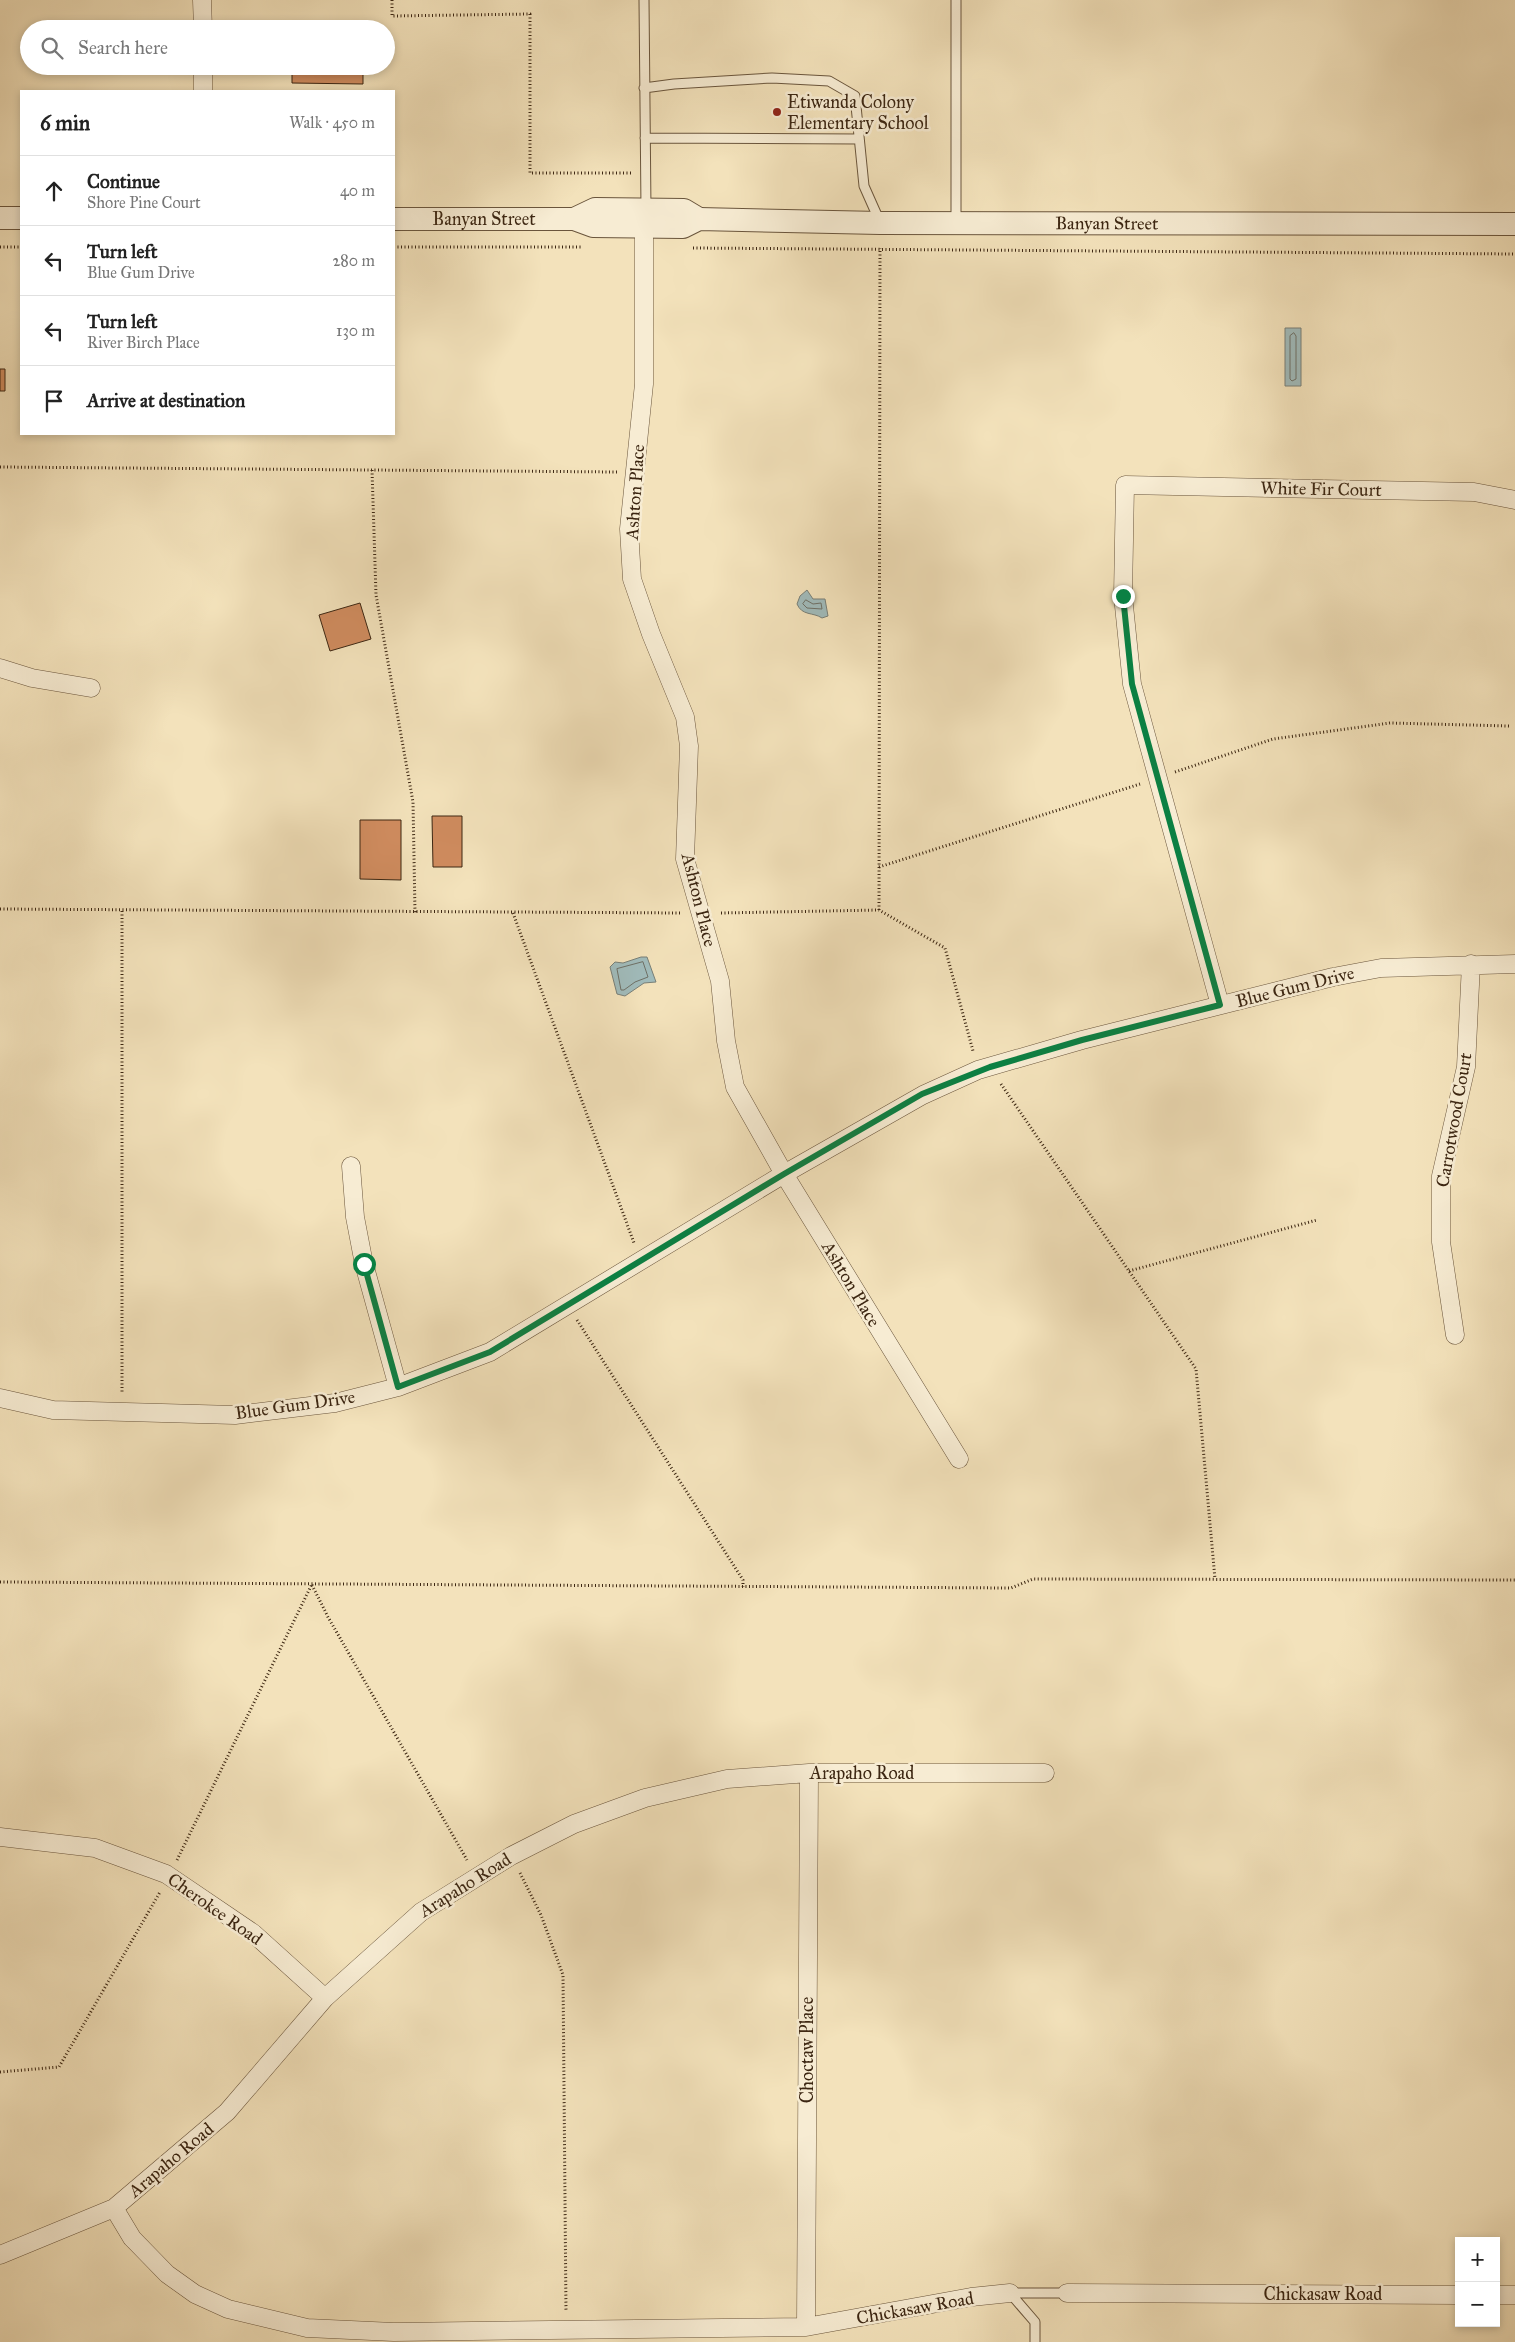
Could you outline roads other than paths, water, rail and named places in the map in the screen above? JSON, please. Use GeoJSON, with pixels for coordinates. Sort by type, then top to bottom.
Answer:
{"type":"FeatureCollection","features":[{"type":"Feature","properties":{"kind":"street"},"geometry":{"type":"LineString","coordinates":[[202,0],[203,20]]}},
{"type":"Feature","properties":{"kind":"street"},"geometry":{"type":"LineString","coordinates":[[203,75],[203,90]]}},
{"type":"Feature","properties":{"kind":"street"},"geometry":{"type":"LineString","coordinates":[[0,218],[20,218]]}},
{"type":"Feature","properties":{"kind":"street","name":"Banyan Street"},"geometry":{"type":"LineString","coordinates":[[395,219],[574,219],[593,226],[645,218],[683,228],[699,219],[880,223],[1515,224]]}},
{"type":"Feature","properties":{"kind":"street","name":"Ashton Place"},"geometry":{"type":"LineString","coordinates":[[645,218],[644,384],[629,530],[632,579],[651,634],[685,717],[688,746],[685,859],[720,981],[726,1041],[735,1087],[784,1174],[958,1459]]}},
{"type":"Feature","properties":{"kind":"street","name":"White Fir Court"},"geometry":{"type":"LineString","coordinates":[[1220,1005],[1131,674],[1123,596],[1125,486],[1474,492],[1515,500]]}},
{"type":"Feature","properties":{"kind":"street"},"geometry":{"type":"LineString","coordinates":[[0,668],[32,678],[91,688]]}},
{"type":"Feature","properties":{"kind":"street","name":"Carrotwood Court"},"geometry":{"type":"LineString","coordinates":[[1455,1335],[1441,1242],[1441,1176],[1466,1067],[1471,964]]}},
{"type":"Feature","properties":{"kind":"street","name":"Blue Gum Drive"},"geometry":{"type":"LineString","coordinates":[[0,1398],[53,1410],[235,1415],[335,1403],[398,1387],[490,1352],[784,1174],[922,1094],[984,1069],[1082,1040],[1333,977],[1380,968],[1515,964]]}},
{"type":"Feature","properties":{"kind":"street"},"geometry":{"type":"LineString","coordinates":[[351,1166],[355,1218],[364,1264],[398,1387]]}},
{"type":"Feature","properties":{"kind":"street","name":"Arapaho Road"},"geometry":{"type":"LineString","coordinates":[[0,2255],[114,2208],[227,2112],[324,1998],[421,1912],[511,1856],[574,1824],[645,1798],[727,1778],[809,1773],[1045,1773]]}},
{"type":"Feature","properties":{"kind":"street","name":"Choctaw Place"},"geometry":{"type":"LineString","coordinates":[[806,2328],[809,1773]]}},
{"type":"Feature","properties":{"kind":"street","name":"Cherokee Road"},"geometry":{"type":"LineString","coordinates":[[0,1837],[95,1848],[169,1876],[253,1933],[324,1998]]}},
{"type":"Feature","properties":{"kind":"street","name":"Chickasaw Road"},"geometry":{"type":"LineString","coordinates":[[114,2208],[132,2238],[166,2274],[203,2298],[228,2310],[306,2328],[394,2332],[806,2328],[971,2297],[1010,2293]]}},
{"type":"Feature","properties":{"kind":"street","name":"Chickasaw Road"},"geometry":{"type":"LineString","coordinates":[[1068,2293],[1455,2295]]}},
{"type":"Feature","properties":{"kind":"street"},"geometry":{"type":"LineString","coordinates":[[1500,2295],[1515,2295]]}},
{"type":"Feature","properties":{"kind":"lane"},"geometry":{"type":"LineString","coordinates":[[644,0],[645,218]]}},
{"type":"Feature","properties":{"kind":"lane"},"geometry":{"type":"LineString","coordinates":[[956,0],[956,223]]}},
{"type":"Feature","properties":{"kind":"lane"},"geometry":{"type":"LineString","coordinates":[[644,88],[674,84],[772,78],[830,81],[855,96],[864,186],[880,223]]}},
{"type":"Feature","properties":{"kind":"lane"},"geometry":{"type":"LineString","coordinates":[[645,138],[859,139]]}},
{"type":"Feature","properties":{"kind":"lane"},"geometry":{"type":"LineString","coordinates":[[1010,2293],[1068,2293]]}},
{"type":"Feature","properties":{"kind":"lane"},"geometry":{"type":"LineString","coordinates":[[1010,2293],[1034,2322],[1034,2342]]}},
{"type":"Feature","properties":{"kind":"water"},"geometry":{"type":"Polygon","coordinates":[[[1285,328],[1301,328],[1301,386],[1285,386],[1285,328]]]}},
{"type":"Feature","properties":{"kind":"water"},"geometry":{"type":"Polygon","coordinates":[[[807,590],[813,599],[825,599],[828,616],[822,618],[799,608],[797,604],[800,596],[807,590]]]}},
{"type":"Feature","properties":{"kind":"water"},"geometry":{"type":"Polygon","coordinates":[[[647,957],[656,982],[644,983],[625,996],[617,994],[610,967],[615,962],[623,963],[647,957]]]}},
{"type":"Feature","properties":{"kind":"place","name":"Etiwanda Colony Elementary School"},"geometry":{"type":"Point","coordinates":[777,112]}}]}
